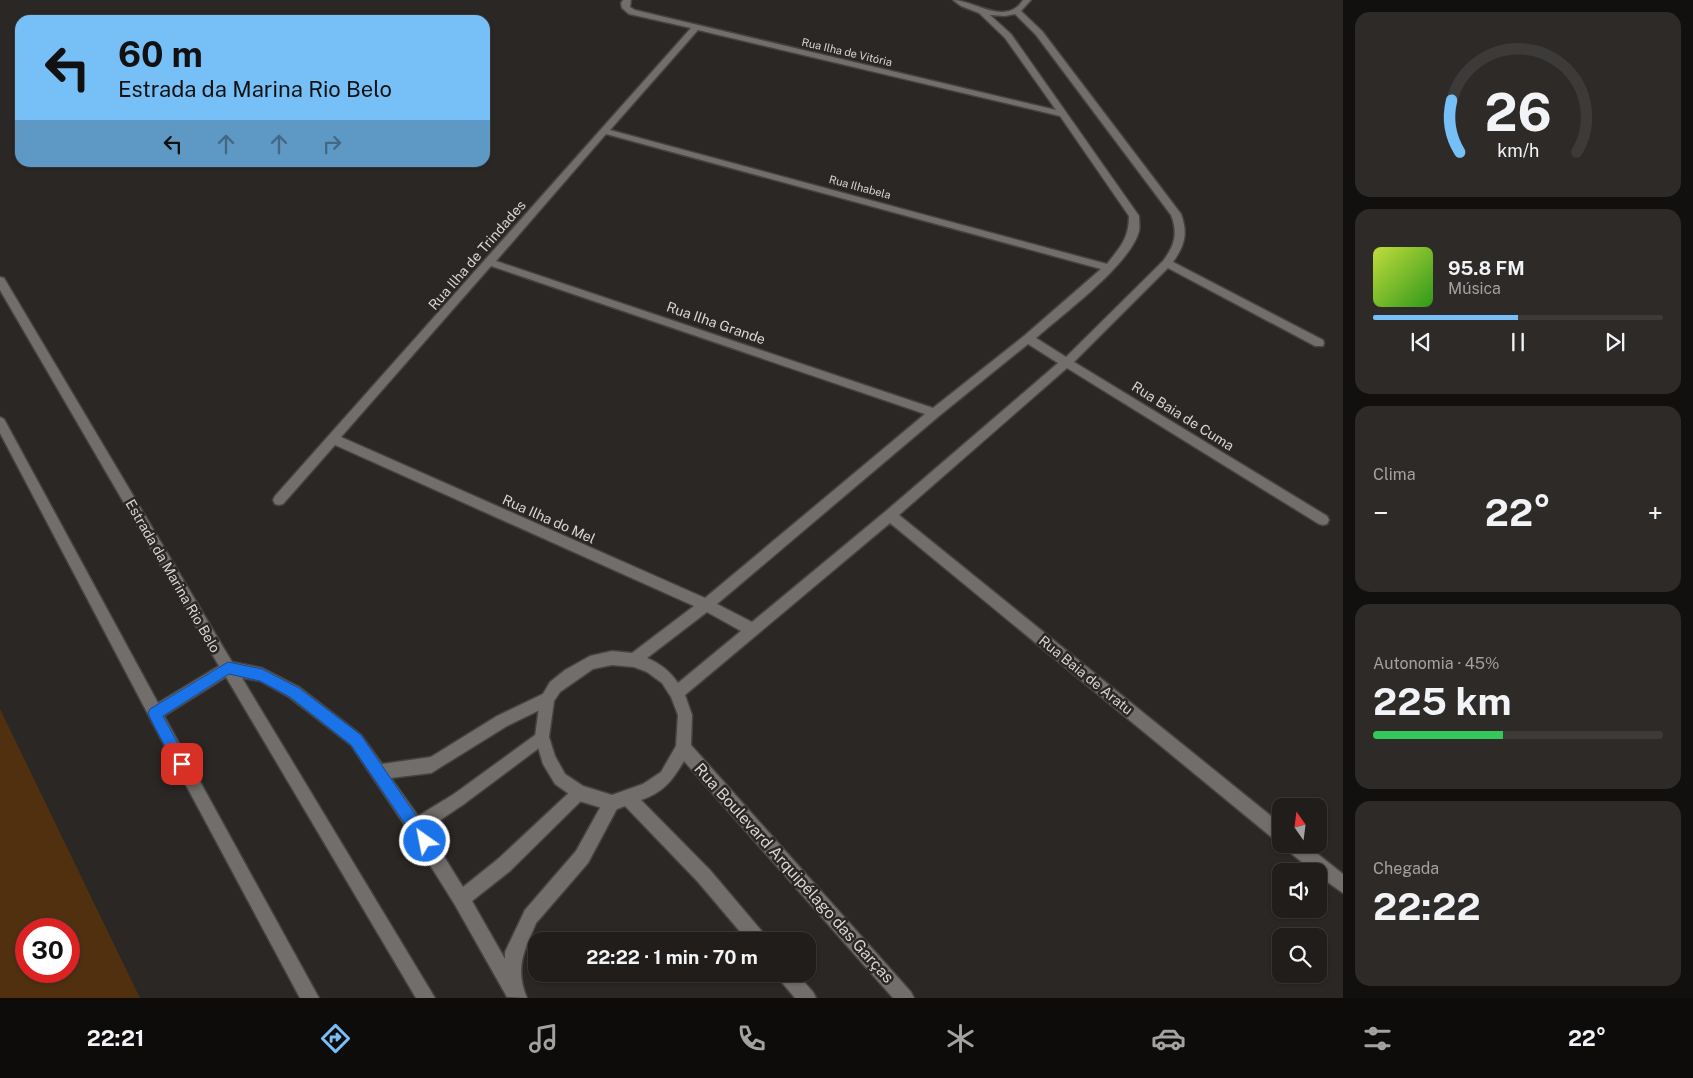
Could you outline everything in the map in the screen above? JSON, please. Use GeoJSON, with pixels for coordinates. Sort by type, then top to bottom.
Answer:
{"type":"FeatureCollection","features":[{"type":"Feature","properties":{"kind":"street"},"geometry":{"type":"LineString","coordinates":[[957,0],[970,9],[994,14],[1017,11],[1024,7],[1027,0]]}},
{"type":"Feature","properties":{"kind":"street","name":"Rua Ilha de Vitória"},"geometry":{"type":"LineString","coordinates":[[626,4],[632,12],[695,28],[1063,114]]}},
{"type":"Feature","properties":{"kind":"street"},"geometry":{"type":"LineString","coordinates":[[677,693],[890,515],[1067,362],[1168,263],[1179,247],[1181,226],[1176,214],[1039,33],[1017,11]]}},
{"type":"Feature","properties":{"kind":"street"},"geometry":{"type":"LineString","coordinates":[[634,660],[706,605],[934,413],[1028,339],[1109,268],[1128,244],[1134,231],[1134,216],[1008,36],[982,12]]}},
{"type":"Feature","properties":{"kind":"street","name":"Rua Ilha de Trindades"},"geometry":{"type":"LineString","coordinates":[[279,500],[695,28]]}},
{"type":"Feature","properties":{"kind":"street","name":"Rua Ilhabela"},"geometry":{"type":"LineString","coordinates":[[604,131],[1109,268]]}},
{"type":"Feature","properties":{"kind":"street","name":"Rua Ilha Grande"},"geometry":{"type":"LineString","coordinates":[[489,262],[934,413]]}},
{"type":"Feature","properties":{"kind":"street"},"geometry":{"type":"LineString","coordinates":[[1168,263],[1319,343]]}},
{"type":"Feature","properties":{"kind":"street","name":"Estrada da Marina Rio Belo"},"geometry":{"type":"LineString","coordinates":[[0,281],[228,668],[426,998]]}},
{"type":"Feature","properties":{"kind":"street","name":"Rua Baia de Cuma"},"geometry":{"type":"LineString","coordinates":[[1028,339],[1323,520]]}},
{"type":"Feature","properties":{"kind":"street"},"geometry":{"type":"LineString","coordinates":[[0,422],[310,998]]}},
{"type":"Feature","properties":{"kind":"street","name":"Rua Ilha do Mel"},"geometry":{"type":"LineString","coordinates":[[333,439],[706,605],[752,629]]}},
{"type":"Feature","properties":{"kind":"street","name":"Rua Baia de Aratu"},"geometry":{"type":"LineString","coordinates":[[890,515],[1272,827]]}},
{"type":"Feature","properties":{"kind":"street"},"geometry":{"type":"LineString","coordinates":[[612,658],[634,660],[652,667],[666,678],[677,693],[685,715],[683,748],[666,777],[648,790],[612,803],[579,793],[560,778],[548,759],[542,737],[547,699],[555,687],[590,663],[612,658]]}},
{"type":"Feature","properties":{"kind":"street"},"geometry":{"type":"LineString","coordinates":[[155,713],[228,668],[262,675],[294,692],[356,740],[416,827],[461,899],[516,994]]}},
{"type":"Feature","properties":{"kind":"street"},"geometry":{"type":"LineString","coordinates":[[378,772],[431,765],[502,720],[547,699]]}},
{"type":"Feature","properties":{"kind":"street"},"geometry":{"type":"LineString","coordinates":[[416,827],[459,799],[542,737]]}},
{"type":"Feature","properties":{"kind":"street","name":"Rua Boulevard Arquipélago das Garças"},"geometry":{"type":"LineString","coordinates":[[683,748],[905,998]]}},
{"type":"Feature","properties":{"kind":"street"},"geometry":{"type":"LineString","coordinates":[[461,899],[504,865],[579,793]]}},
{"type":"Feature","properties":{"kind":"street"},"geometry":{"type":"LineString","coordinates":[[628,798],[704,876],[751,932]]}},
{"type":"Feature","properties":{"kind":"street"},"geometry":{"type":"LineString","coordinates":[[516,994],[514,952],[531,916],[582,857],[612,803]]}},
{"type":"Feature","properties":{"kind":"street"},"geometry":{"type":"LineString","coordinates":[[1304,853],[1343,885]]}},
{"type":"Feature","properties":{"kind":"street"},"geometry":{"type":"LineString","coordinates":[[793,982],[806,998]]}},
{"type":"Feature","properties":{"kind":"shaded area"},"geometry":{"type":"Polygon","coordinates":[[[0,709],[140,998],[0,998],[0,709]]]}},
{"type":"Feature","properties":{"kind":"route"},"geometry":{"type":"LineString","coordinates":[[182,764],[155,713],[228,668],[262,675],[294,692],[356,740],[425,841]]}}]}
